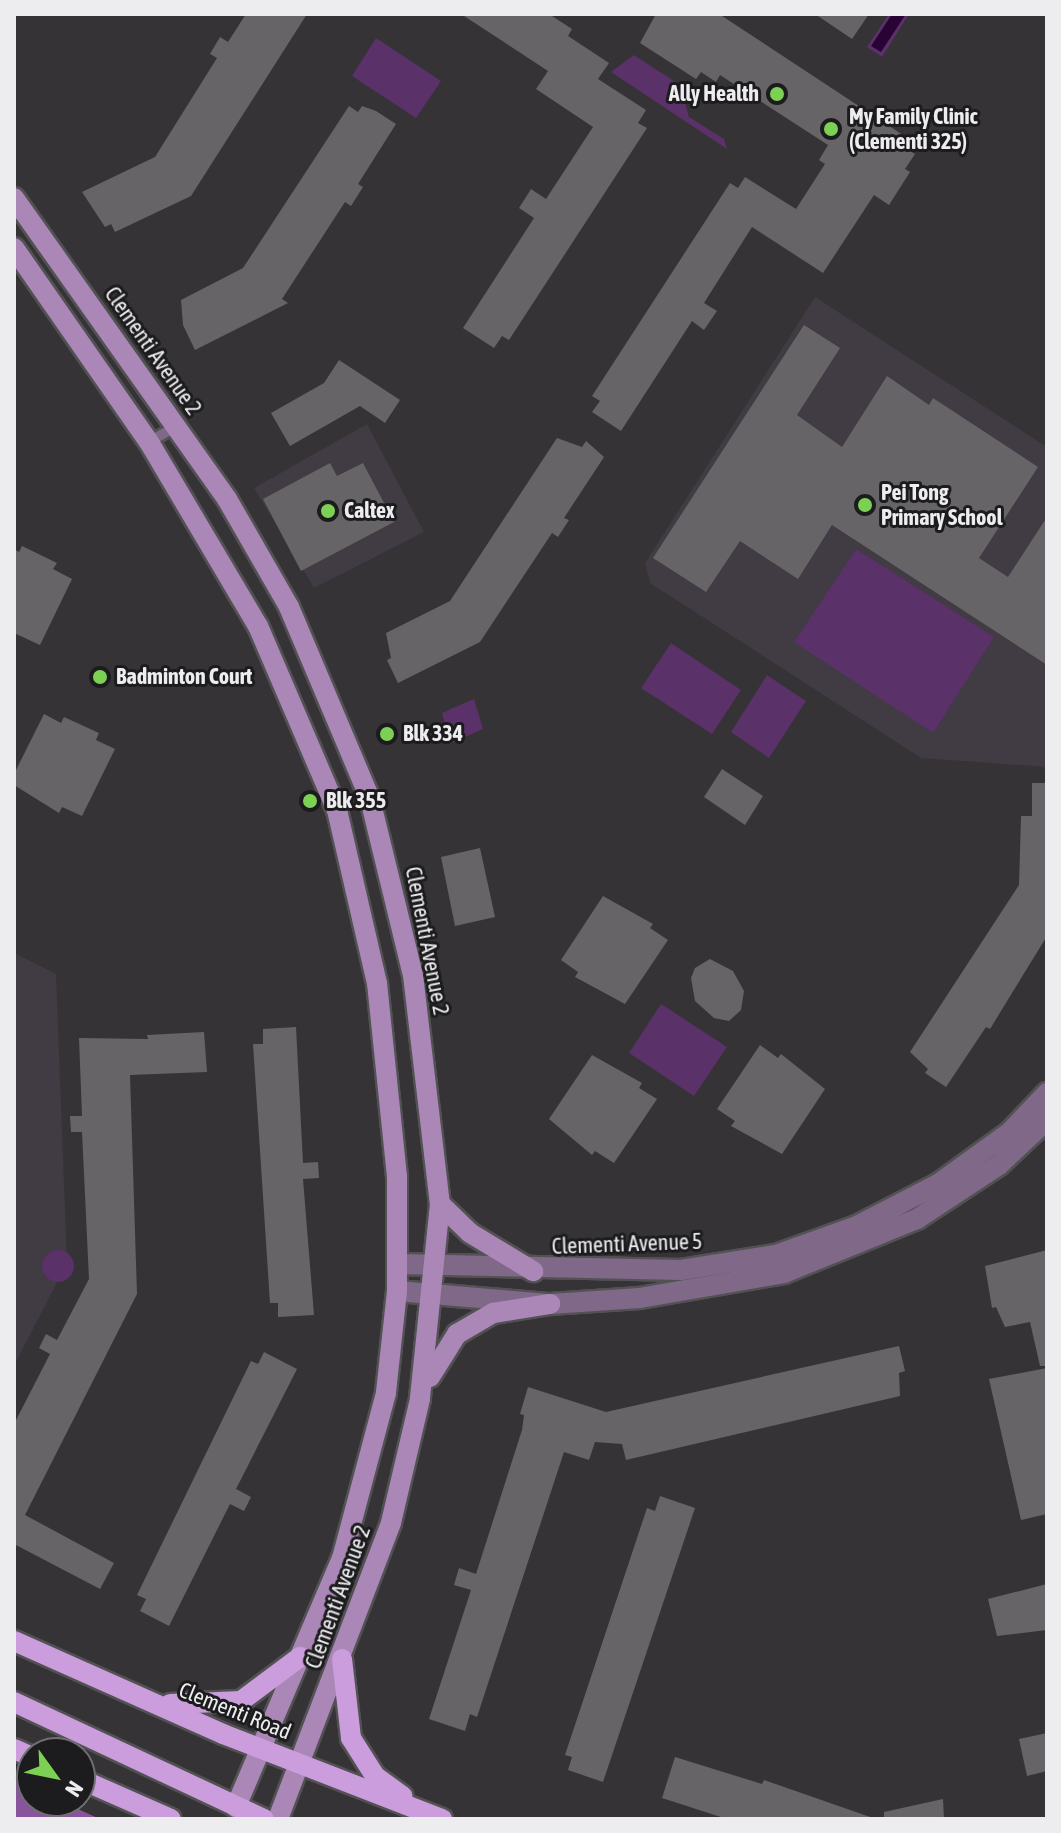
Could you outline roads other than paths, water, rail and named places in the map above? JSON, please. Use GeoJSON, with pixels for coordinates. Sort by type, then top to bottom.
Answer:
{"type":"FeatureCollection","features":[{"type":"Feature","properties":{"kind":"main road","name":"Clementi Avenue 2"},"geometry":{"type":"LineString","coordinates":[[14,198],[227,499],[289,607],[365,786],[413,969],[440,1204],[434,1295],[420,1399],[391,1523],[342,1659],[278,1819]]}},
{"type":"Feature","properties":{"kind":"main road","name":"Clementi Avenue 2"},"geometry":{"type":"LineString","coordinates":[[14,248],[149,442],[258,626],[337,810],[377,983],[391,1112],[398,1264],[375,1448],[342,1558],[236,1807]]}},
{"type":"Feature","properties":{"kind":"main road"},"geometry":{"type":"LineString","coordinates":[[391,1112],[405,1118],[429,1107]]}},
{"type":"Feature","properties":{"kind":"main road"},"geometry":{"type":"LineString","coordinates":[[440,1204],[470,1233],[533,1271]]}},
{"type":"Feature","properties":{"kind":"main road"},"geometry":{"type":"LineString","coordinates":[[420,1399],[457,1334],[493,1313],[550,1304]]}},
{"type":"Feature","properties":{"kind":"main road","name":"Clementi Road"},"geometry":{"type":"LineString","coordinates":[[14,1641],[262,1749],[435,1816]]}},
{"type":"Feature","properties":{"kind":"main road"},"geometry":{"type":"LineString","coordinates":[[146,1700],[184,1707],[241,1701],[266,1687],[300,1657]]}},
{"type":"Feature","properties":{"kind":"main road"},"geometry":{"type":"LineString","coordinates":[[342,1659],[346,1711],[357,1749],[375,1776],[435,1816]]}},
{"type":"Feature","properties":{"kind":"main road"},"geometry":{"type":"LineString","coordinates":[[14,1702],[264,1819]]}},
{"type":"Feature","properties":{"kind":"main road"},"geometry":{"type":"LineString","coordinates":[[96,1786],[171,1819]]}},
{"type":"Feature","properties":{"kind":"street","name":"Clementi Avenue 5"},"geometry":{"type":"LineString","coordinates":[[398,1264],[533,1271],[681,1270],[776,1255],[857,1226],[938,1184],[1010,1132],[1047,1093]]}},
{"type":"Feature","properties":{"kind":"street","name":"Clementi Avenue 5"},"geometry":{"type":"LineString","coordinates":[[397,1291],[550,1304],[640,1298],[784,1273],[865,1244],[917,1219],[999,1165],[1047,1120]]}},
{"type":"Feature","properties":{"kind":"lane"},"geometry":{"type":"LineString","coordinates":[[149,442],[177,426]]}},
{"type":"Feature","properties":{"kind":"place","name":"Ally Health"},"geometry":{"type":"Point","coordinates":[777,94]}},
{"type":"Feature","properties":{"kind":"place","name":"My Family Clinic (Clementi 325)"},"geometry":{"type":"Point","coordinates":[831,129]}},
{"type":"Feature","properties":{"kind":"place","name":"Pei Tong Primary School"},"geometry":{"type":"Point","coordinates":[865,505]}},
{"type":"Feature","properties":{"kind":"place","name":"Caltex"},"geometry":{"type":"Point","coordinates":[328,511]}},
{"type":"Feature","properties":{"kind":"place","name":"Badminton Court"},"geometry":{"type":"Point","coordinates":[100,677]}},
{"type":"Feature","properties":{"kind":"place","name":"Blk 334"},"geometry":{"type":"Point","coordinates":[387,734]}},
{"type":"Feature","properties":{"kind":"place","name":"Blk 355"},"geometry":{"type":"Point","coordinates":[310,801]}}]}
